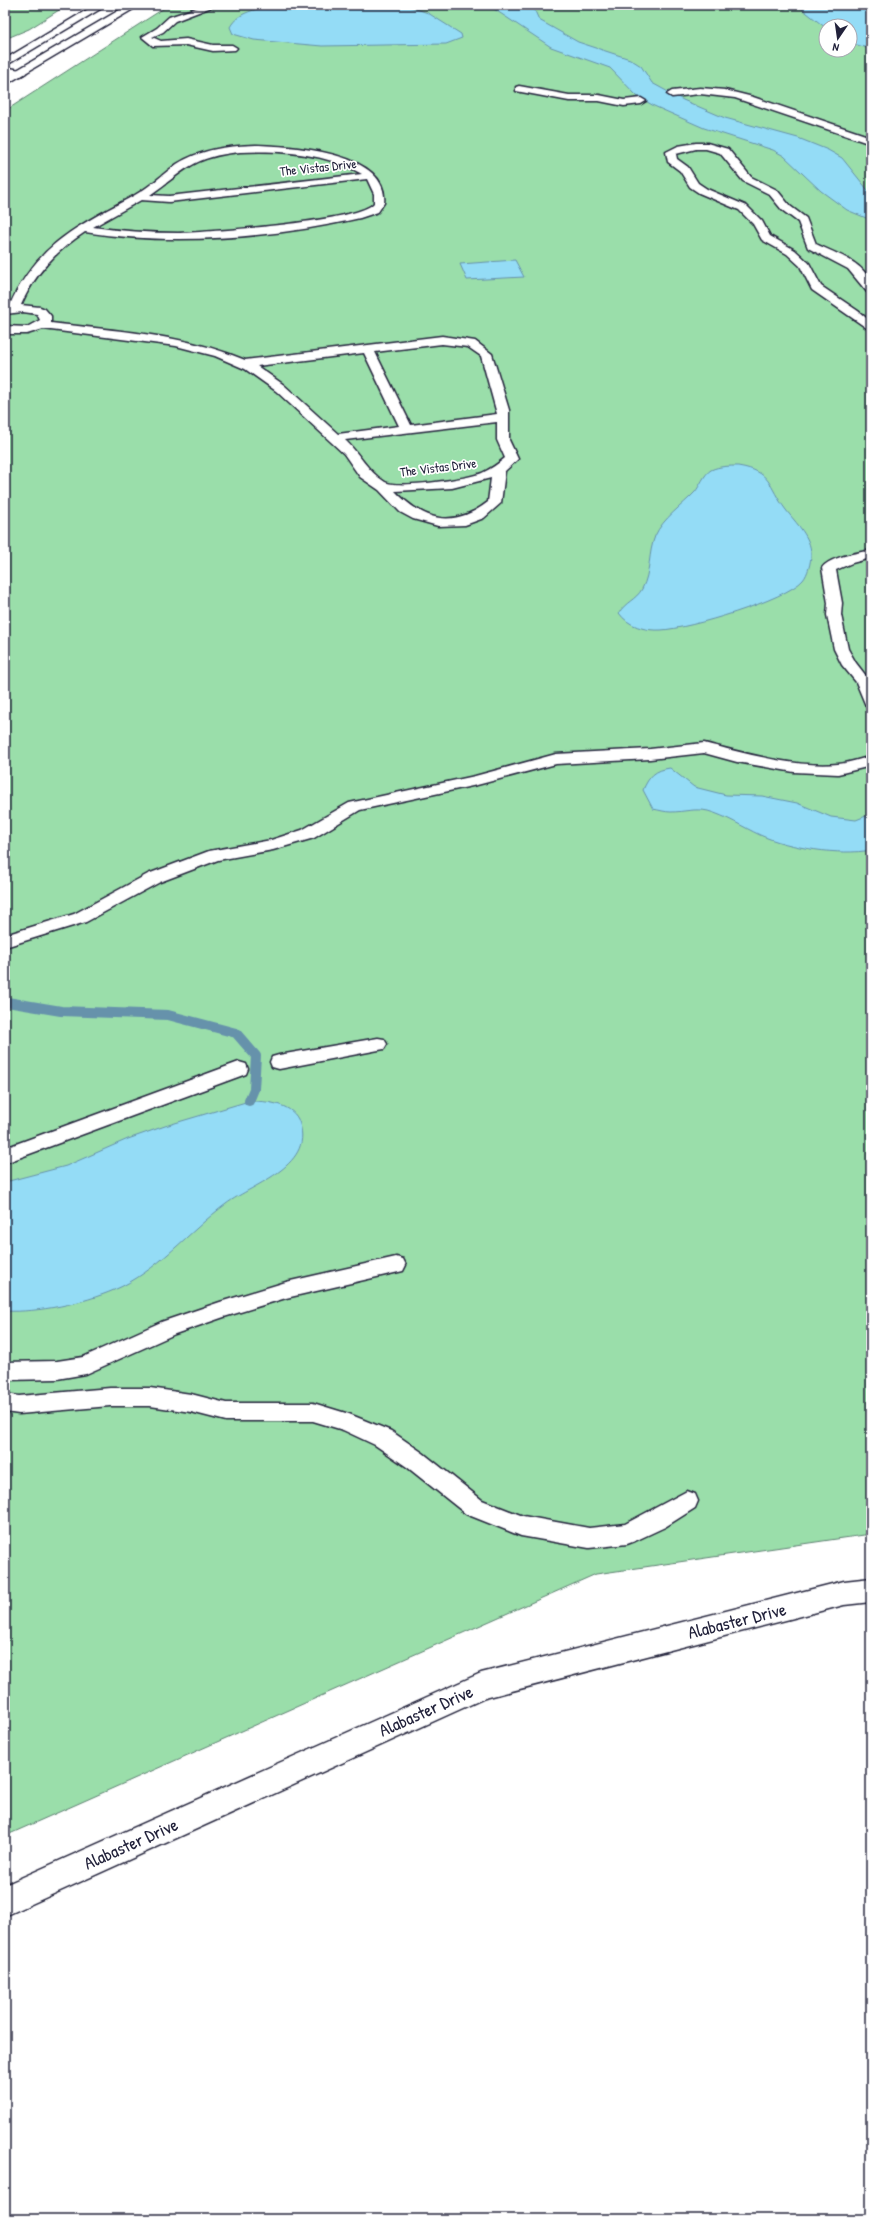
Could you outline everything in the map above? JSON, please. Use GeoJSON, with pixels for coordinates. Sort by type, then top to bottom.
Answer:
{"type":"FeatureCollection","features":[{"type":"Feature","properties":{"kind":"street"},"geometry":{"type":"LineString","coordinates":[[5,63],[102,5]]}},
{"type":"Feature","properties":{"kind":"street"},"geometry":{"type":"LineString","coordinates":[[9,76],[135,5]]}},
{"type":"Feature","properties":{"kind":"street","name":"Alabaster Drive"},"geometry":{"type":"LineString","coordinates":[[5,1901],[481,1686],[844,1593],[871,1590]]}},
{"type":"Feature","properties":{"kind":"lane"},"geometry":{"type":"LineString","coordinates":[[213,5],[172,19],[160,30],[146,37],[153,43],[161,44],[186,42],[213,48],[232,48]]}},
{"type":"Feature","properties":{"kind":"lane"},"geometry":{"type":"LineString","coordinates":[[519,89],[538,91],[569,98],[599,98],[624,103],[641,101]]}},
{"type":"Feature","properties":{"kind":"lane"},"geometry":{"type":"LineString","coordinates":[[672,94],[703,90],[732,93],[827,123],[871,141]]}},
{"type":"Feature","properties":{"kind":"lane"},"geometry":{"type":"LineString","coordinates":[[871,290],[861,274],[851,264],[812,246],[808,241],[805,226],[802,220],[786,208],[773,192],[747,179],[724,151],[707,146],[696,146],[682,148],[671,152],[672,160],[684,169],[694,185],[743,208],[758,223],[766,238],[791,252],[805,266],[816,288],[854,313],[871,328]]}},
{"type":"Feature","properties":{"kind":"lane","name":"The Vistas Drive"},"geometry":{"type":"LineString","coordinates":[[10,310],[45,256],[81,228],[140,197],[191,160],[205,154],[244,149],[282,149],[320,156],[355,166],[370,176]]}},
{"type":"Feature","properties":{"kind":"lane"},"geometry":{"type":"LineString","coordinates":[[81,228],[132,235],[174,236],[274,228],[340,219],[362,214],[377,207],[380,201],[379,193],[370,176]]}},
{"type":"Feature","properties":{"kind":"lane","name":"The Vistas Drive"},"geometry":{"type":"LineString","coordinates":[[140,197],[169,199],[370,176]]}},
{"type":"Feature","properties":{"kind":"lane"},"geometry":{"type":"LineString","coordinates":[[5,330],[29,330],[42,325],[46,321],[44,314],[31,309],[10,310]]}},
{"type":"Feature","properties":{"kind":"lane","name":"The Vistas Drive"},"geometry":{"type":"LineString","coordinates":[[42,325],[176,342],[219,353],[243,364],[280,388],[349,451],[365,474],[384,487],[422,487],[491,475],[505,468],[512,459],[503,440],[503,410],[486,354],[471,344],[442,340],[243,364]]}},
{"type":"Feature","properties":{"kind":"lane"},"geometry":{"type":"LineString","coordinates":[[367,348],[406,429]]}},
{"type":"Feature","properties":{"kind":"lane"},"geometry":{"type":"LineString","coordinates":[[334,438],[503,417]]}},
{"type":"Feature","properties":{"kind":"lane"},"geometry":{"type":"LineString","coordinates":[[384,487],[405,509],[418,516],[438,522],[465,520],[479,515],[494,503],[499,471]]}},
{"type":"Feature","properties":{"kind":"lane"},"geometry":{"type":"LineString","coordinates":[[871,554],[847,560],[829,568],[835,603],[834,615],[841,648],[849,665],[863,681],[871,703]]}},
{"type":"Feature","properties":{"kind":"lane"},"geometry":{"type":"LineString","coordinates":[[5,941],[80,918],[154,878],[215,855],[273,845],[308,834],[355,806],[477,780],[556,759],[650,754],[704,748],[737,757],[794,767],[838,769],[871,761]]}},
{"type":"Feature","properties":{"kind":"lane"},"geometry":{"type":"LineString","coordinates":[[279,1062],[378,1044]]}},
{"type":"Feature","properties":{"kind":"lane"},"geometry":{"type":"LineString","coordinates":[[5,1156],[239,1069]]}},
{"type":"Feature","properties":{"kind":"lane"},"geometry":{"type":"LineString","coordinates":[[5,1371],[57,1370],[86,1365],[168,1328],[220,1310],[286,1290],[396,1264]]}},
{"type":"Feature","properties":{"kind":"lane"},"geometry":{"type":"LineString","coordinates":[[5,1404],[19,1405],[110,1397],[150,1396],[191,1403],[226,1412],[312,1412],[348,1423],[383,1438],[415,1460],[474,1508],[522,1526],[589,1538],[627,1534],[657,1520],[687,1501]]}},
{"type":"Feature","properties":{"kind":"green space"},"geometry":{"type":"Polygon","coordinates":[[[5,5],[67,5],[29,29],[5,39],[5,5]]]}},
{"type":"Feature","properties":{"kind":"green space"},"geometry":{"type":"Polygon","coordinates":[[[169,5],[871,5],[871,1534],[596,1574],[5,1836],[5,111],[169,5]]]}},
{"type":"Feature","properties":{"kind":"water"},"geometry":{"type":"Polygon","coordinates":[[[273,5],[405,5],[428,13],[461,34],[462,38],[446,44],[322,46],[254,40],[233,34],[230,27],[243,14],[273,5]]]}},
{"type":"Feature","properties":{"kind":"water"},"geometry":{"type":"Polygon","coordinates":[[[482,5],[525,5],[535,11],[539,20],[578,42],[630,59],[641,66],[652,83],[683,100],[725,118],[798,138],[828,150],[842,158],[871,194],[871,220],[847,210],[821,191],[784,156],[773,150],[704,128],[654,106],[637,96],[610,68],[551,47],[494,9],[482,5]]]}},
{"type":"Feature","properties":{"kind":"water"},"geometry":{"type":"Polygon","coordinates":[[[797,5],[871,5],[871,49],[858,45],[858,18],[818,18],[818,22],[797,5]]]}},
{"type":"Feature","properties":{"kind":"water"},"geometry":{"type":"Polygon","coordinates":[[[515,260],[524,277],[467,280],[460,264],[515,260]]]}},
{"type":"Feature","properties":{"kind":"water"},"geometry":{"type":"Polygon","coordinates":[[[738,466],[758,472],[764,476],[786,510],[806,536],[811,557],[808,571],[803,580],[793,588],[758,604],[692,625],[661,630],[649,630],[637,627],[627,621],[619,613],[624,606],[640,593],[645,583],[651,549],[658,530],[668,518],[695,492],[704,477],[711,470],[721,467],[738,466]]]}},
{"type":"Feature","properties":{"kind":"water"},"geometry":{"type":"Polygon","coordinates":[[[670,768],[694,787],[726,795],[762,796],[797,803],[831,817],[856,820],[871,814],[871,850],[845,852],[815,850],[772,840],[708,811],[694,810],[671,812],[653,809],[643,790],[653,774],[660,770],[670,768]]]}},
{"type":"Feature","properties":{"kind":"water"},"geometry":{"type":"Polygon","coordinates":[[[249,1101],[269,1102],[283,1106],[289,1109],[298,1119],[302,1135],[299,1149],[291,1161],[280,1171],[226,1204],[159,1262],[130,1282],[102,1295],[75,1303],[46,1309],[5,1311],[5,1182],[66,1166],[128,1139],[165,1126],[249,1101]]]}},
{"type":"Feature","properties":{"kind":"waterway"},"geometry":{"type":"LineString","coordinates":[[5,1002],[13,1003]]}},
{"type":"Feature","properties":{"kind":"waterway"},"geometry":{"type":"LineString","coordinates":[[7,1002],[13,1003]]}},
{"type":"Feature","properties":{"kind":"waterway"},"geometry":{"type":"LineString","coordinates":[[13,1003],[61,1011],[168,1015],[236,1033],[256,1056],[254,1089],[249,1101]]}}]}
